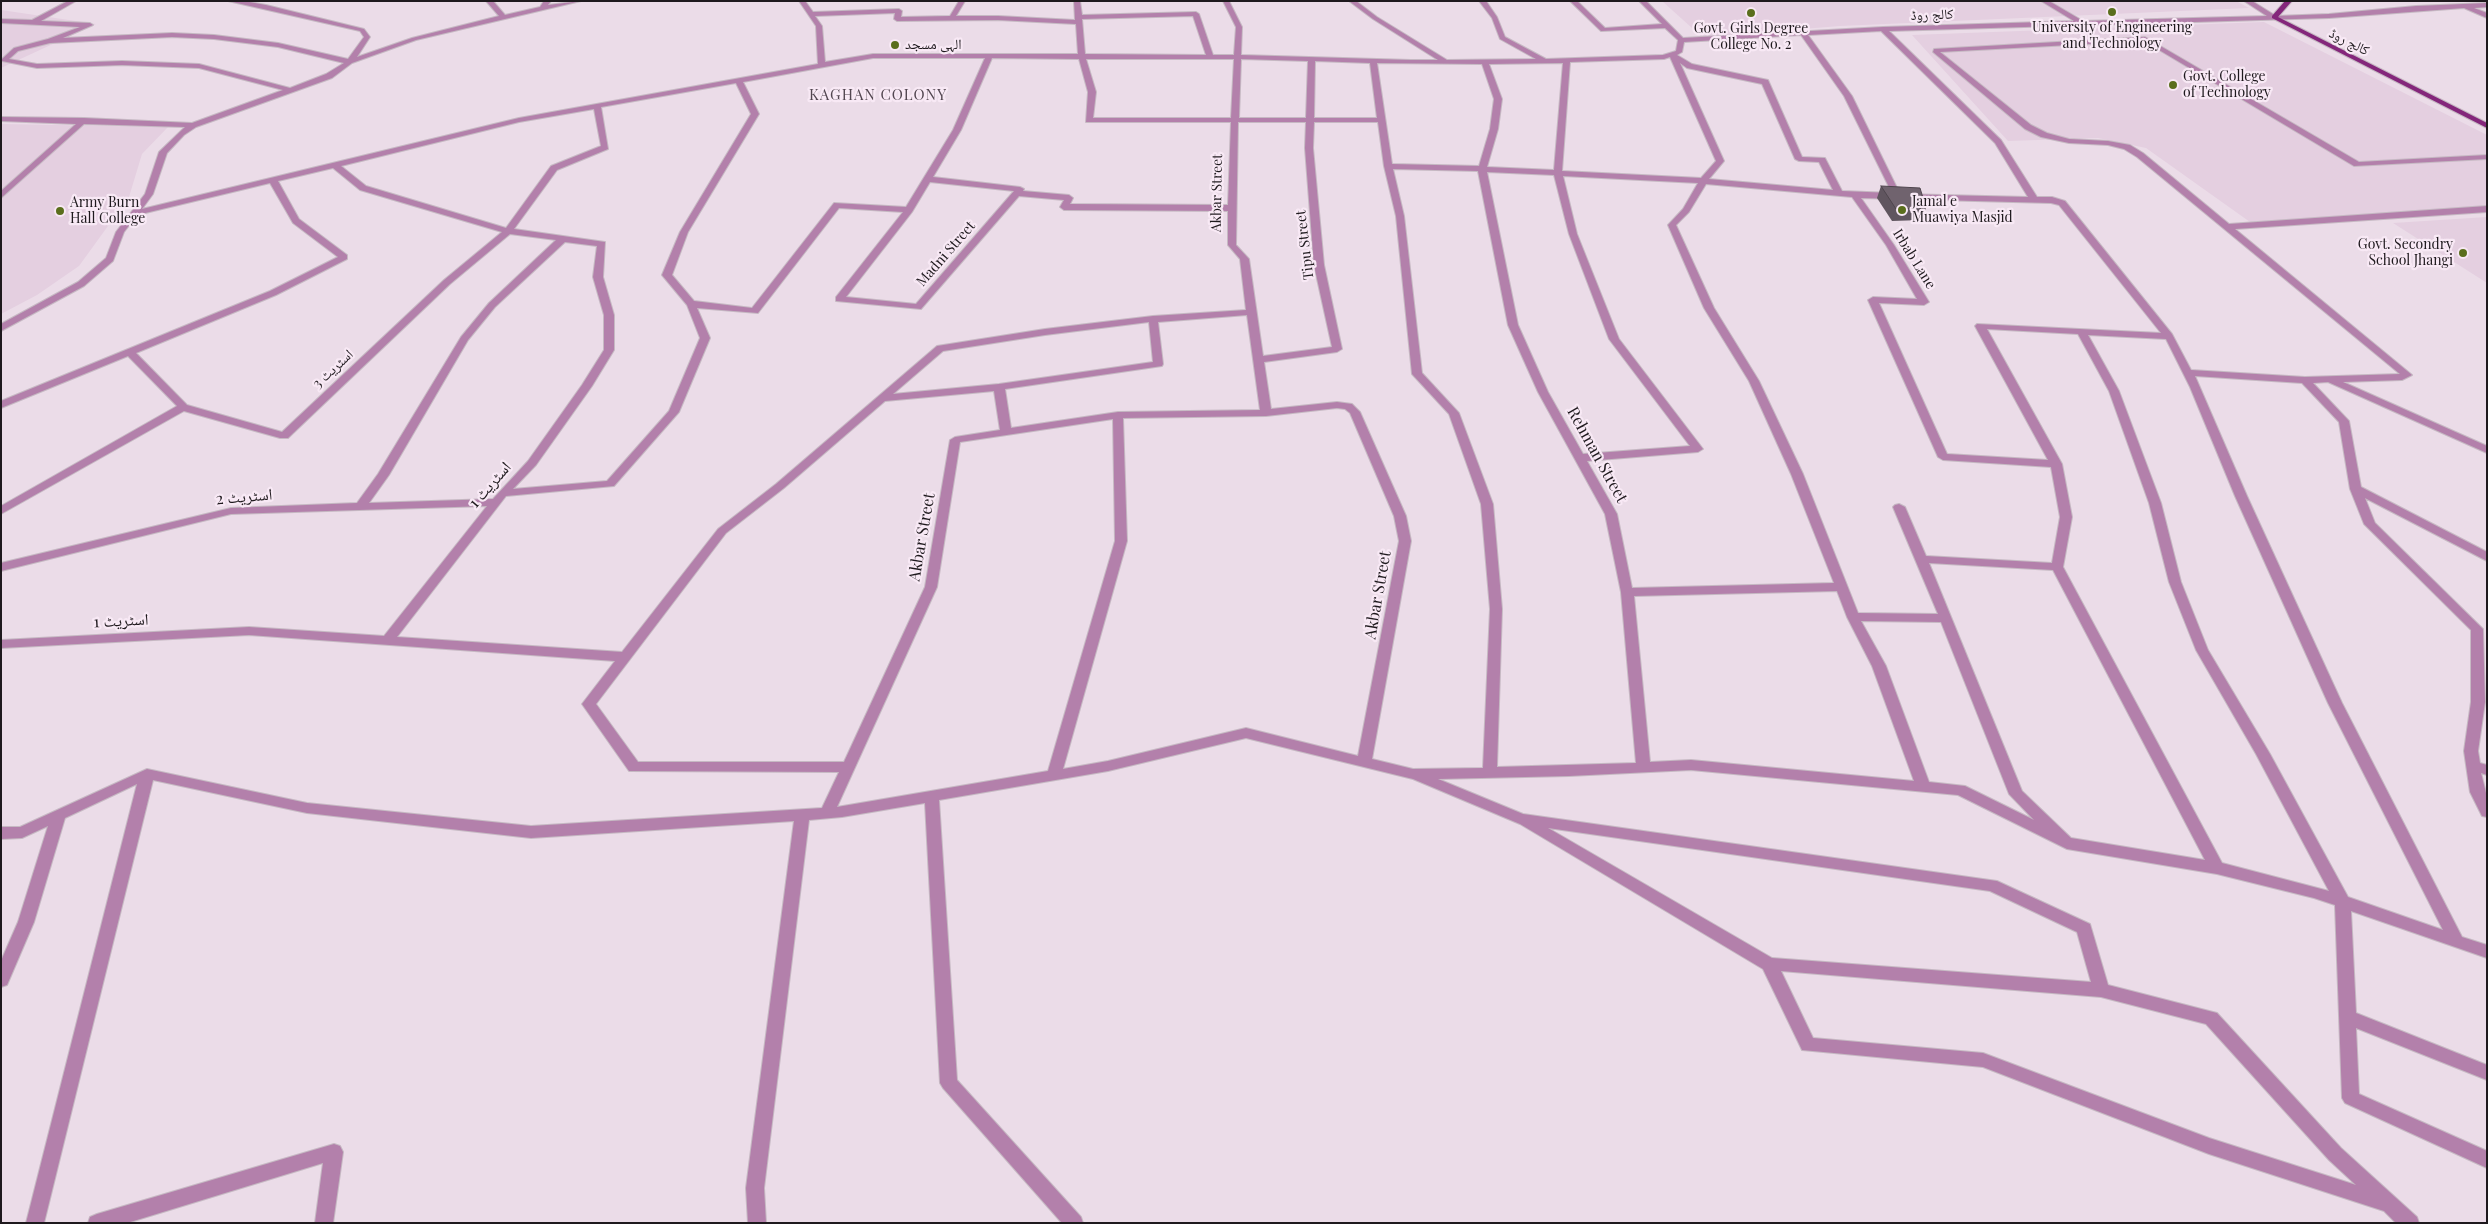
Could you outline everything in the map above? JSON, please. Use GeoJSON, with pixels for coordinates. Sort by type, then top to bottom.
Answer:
{"type":"FeatureCollection","features":[{"type":"Feature","properties":{"kind":"main road"},"geometry":{"type":"LineString","coordinates":[[2274,17],[2289,1]]}},
{"type":"Feature","properties":{"kind":"main road","name":"کالج روڈ"},"geometry":{"type":"LineString","coordinates":[[2274,17],[2487,126]]}},
{"type":"Feature","properties":{"kind":"street"},"geometry":{"type":"LineString","coordinates":[[34,22],[73,1]]}},
{"type":"Feature","properties":{"kind":"street"},"geometry":{"type":"LineString","coordinates":[[231,1],[266,7],[362,30],[367,37],[350,62]]}},
{"type":"Feature","properties":{"kind":"street"},"geometry":{"type":"LineString","coordinates":[[266,7],[283,1]]}},
{"type":"Feature","properties":{"kind":"street"},"geometry":{"type":"LineString","coordinates":[[489,1],[503,17]]}},
{"type":"Feature","properties":{"kind":"street"},"geometry":{"type":"LineString","coordinates":[[542,8],[548,1]]}},
{"type":"Feature","properties":{"kind":"street"},"geometry":{"type":"LineString","coordinates":[[1,328],[82,284],[110,259],[120,232],[149,194],[164,152],[181,133],[193,125],[329,76],[350,62],[414,38],[578,1]]}},
{"type":"Feature","properties":{"kind":"street"},"geometry":{"type":"LineString","coordinates":[[802,1],[819,26],[822,64]]}},
{"type":"Feature","properties":{"kind":"street"},"geometry":{"type":"LineString","coordinates":[[952,18],[962,1]]}},
{"type":"Feature","properties":{"kind":"street"},"geometry":{"type":"LineString","coordinates":[[1077,1],[1082,57],[1092,92],[1089,120],[1382,120]]}},
{"type":"Feature","properties":{"kind":"street","name":"Akbar Street"},"geometry":{"type":"LineString","coordinates":[[1226,1],[1240,27],[1240,57],[1235,120],[1232,245],[1244,259],[1266,413]]}},
{"type":"Feature","properties":{"kind":"street"},"geometry":{"type":"LineString","coordinates":[[1352,1],[1375,18],[1446,62]]}},
{"type":"Feature","properties":{"kind":"street"},"geometry":{"type":"LineString","coordinates":[[1482,1],[1494,18],[1502,38],[1544,61]]}},
{"type":"Feature","properties":{"kind":"street"},"geometry":{"type":"LineString","coordinates":[[1573,1],[1603,30],[1667,26]]}},
{"type":"Feature","properties":{"kind":"street"},"geometry":{"type":"LineString","coordinates":[[136,213],[518,120],[597,107],[822,64],[878,56],[1240,57],[1485,63],[1673,55],[1679,52],[1681,40],[1642,1]]}},
{"type":"Feature","properties":{"kind":"street"},"geometry":{"type":"LineString","coordinates":[[2044,1],[2081,23]]}},
{"type":"Feature","properties":{"kind":"street"},"geometry":{"type":"LineString","coordinates":[[2246,1],[2274,17],[2487,5]]}},
{"type":"Feature","properties":{"kind":"street"},"geometry":{"type":"LineString","coordinates":[[2465,6],[2487,16]]}},
{"type":"Feature","properties":{"kind":"street"},"geometry":{"type":"LineString","coordinates":[[811,14],[899,12],[898,19],[1079,19],[1196,14],[1210,57]]}},
{"type":"Feature","properties":{"kind":"street","name":"کالج روڈ"},"geometry":{"type":"LineString","coordinates":[[1681,40],[1883,29],[2274,17]]}},
{"type":"Feature","properties":{"kind":"street"},"geometry":{"type":"LineString","coordinates":[[1,21],[90,25],[50,41],[16,49],[4,60],[37,66],[122,63],[199,66],[291,90]]}},
{"type":"Feature","properties":{"kind":"street"},"geometry":{"type":"LineString","coordinates":[[1883,29],[1998,142],[2034,199]]}},
{"type":"Feature","properties":{"kind":"street"},"geometry":{"type":"LineString","coordinates":[[1803,33],[1848,96],[1897,196]]}},
{"type":"Feature","properties":{"kind":"street"},"geometry":{"type":"LineString","coordinates":[[50,41],[154,35],[214,37],[278,45],[350,62]]}},
{"type":"Feature","properties":{"kind":"street"},"geometry":{"type":"LineString","coordinates":[[2188,373],[2305,380],[2402,377],[2407,375],[2140,155],[2127,148],[2108,143],[2069,142],[2044,135],[2028,127],[1935,52],[1936,50],[2145,40],[2357,164],[2487,157]]}},
{"type":"Feature","properties":{"kind":"street"},"geometry":{"type":"LineString","coordinates":[[1673,55],[1720,161],[1703,181],[1686,210],[1672,225],[1709,308],[1754,381],[1798,474],[1853,617],[1878,666],[1923,786]]}},
{"type":"Feature","properties":{"kind":"street"},"geometry":{"type":"LineString","coordinates":[[1673,55],[1690,66],[1765,82],[1799,159],[1822,160],[1839,194]]}},
{"type":"Feature","properties":{"kind":"street","name":"Madni Street"},"geometry":{"type":"LineString","coordinates":[[989,57],[957,130],[909,210],[839,299],[918,307],[1016,193]]}},
{"type":"Feature","properties":{"kind":"street","name":"Tipu Street"},"geometry":{"type":"LineString","coordinates":[[1259,360],[1337,349],[1319,265],[1309,148],[1312,58]]}},
{"type":"Feature","properties":{"kind":"street"},"geometry":{"type":"LineString","coordinates":[[1373,60],[1388,166],[1400,216],[1417,374],[1454,413],[1487,504],[1496,609],[1490,772]]}},
{"type":"Feature","properties":{"kind":"street"},"geometry":{"type":"LineString","coordinates":[[1567,60],[1558,174],[1573,234],[1614,339],[1698,450],[1580,458]]}},
{"type":"Feature","properties":{"kind":"street"},"geometry":{"type":"LineString","coordinates":[[1482,169],[1494,129],[1498,99],[1485,63]]}},
{"type":"Feature","properties":{"kind":"street"},"geometry":{"type":"LineString","coordinates":[[502,493],[610,484],[674,412],[705,338],[691,304],[667,275],[684,232],[755,114],[738,80]]}},
{"type":"Feature","properties":{"kind":"street","name":"اسٹریٹ 3"},"geometry":{"type":"LineString","coordinates":[[183,407],[284,436],[447,282],[508,231],[554,168],[605,147],[597,107]]}},
{"type":"Feature","properties":{"kind":"street"},"geometry":{"type":"LineString","coordinates":[[1,119],[84,120],[193,125]]}},
{"type":"Feature","properties":{"kind":"street"},"geometry":{"type":"LineString","coordinates":[[1,196],[84,120]]}},
{"type":"Feature","properties":{"kind":"street","name":"اسٹریٹ 1"},"geometry":{"type":"LineString","coordinates":[[1,644],[249,631],[389,639],[502,493],[532,463],[587,386],[609,350],[609,315],[598,277],[602,244],[508,231],[363,188],[335,165]]}},
{"type":"Feature","properties":{"kind":"street"},"geometry":{"type":"LineString","coordinates":[[1388,166],[1703,181],[1855,195],[2034,199],[2052,200],[2062,203],[2169,336],[2188,373],[2335,703],[2456,941]]}},
{"type":"Feature","properties":{"kind":"street","name":"Rehman Street"},"geometry":{"type":"LineString","coordinates":[[1482,169],[1512,325],[1543,392],[1611,514],[1627,592],[1643,767]]}},
{"type":"Feature","properties":{"kind":"street"},"geometry":{"type":"LineString","coordinates":[[928,179],[1020,190],[1016,193]]}},
{"type":"Feature","properties":{"kind":"street"},"geometry":{"type":"LineString","coordinates":[[1,405],[273,293],[344,257],[296,221],[273,180]]}},
{"type":"Feature","properties":{"kind":"street"},"geometry":{"type":"LineString","coordinates":[[1016,193],[1069,198],[1064,208],[1232,208]]}},
{"type":"Feature","properties":{"kind":"street","name":"Irbab Lane"},"geometry":{"type":"LineString","coordinates":[[1855,195],[1890,245],[1924,302],[1873,300],[1942,457],[2056,464]]}},
{"type":"Feature","properties":{"kind":"street"},"geometry":{"type":"LineString","coordinates":[[691,304],[755,311],[837,205],[909,210]]}},
{"type":"Feature","properties":{"kind":"street"},"geometry":{"type":"LineString","coordinates":[[2226,227],[2487,209]]}},
{"type":"Feature","properties":{"kind":"street"},"geometry":{"type":"LineString","coordinates":[[360,507],[384,475],[464,339],[492,305],[563,239]]}},
{"type":"Feature","properties":{"kind":"street"},"geometry":{"type":"LineString","coordinates":[[849,767],[634,767],[589,704],[722,530],[780,486],[940,348],[1045,332],[1153,319],[1252,312]]}},
{"type":"Feature","properties":{"kind":"street"},"geometry":{"type":"LineString","coordinates":[[883,398],[999,387],[1158,364],[1153,319]]}},
{"type":"Feature","properties":{"kind":"street"},"geometry":{"type":"LineString","coordinates":[[2169,336],[2082,333],[1980,326],[2056,464],[2066,516],[2057,566],[2217,868]]}},
{"type":"Feature","properties":{"kind":"street"},"geometry":{"type":"LineString","coordinates":[[2082,333],[2114,391],[2155,503],[2175,582],[2202,650],[2263,754],[2343,902],[2352,1098],[2487,1160]]}},
{"type":"Feature","properties":{"kind":"street"},"geometry":{"type":"LineString","coordinates":[[1,511],[183,407],[129,352]]}},
{"type":"Feature","properties":{"kind":"street"},"geometry":{"type":"LineString","coordinates":[[2305,380],[2344,421],[2356,489],[2370,524],[2477,629],[2478,702],[2471,752],[2480,768],[2477,792],[2487,812]]}},
{"type":"Feature","properties":{"kind":"street"},"geometry":{"type":"LineString","coordinates":[[2327,380],[2487,450]]}},
{"type":"Feature","properties":{"kind":"street"},"geometry":{"type":"LineString","coordinates":[[999,387],[1006,431]]}},
{"type":"Feature","properties":{"kind":"street","name":"Akbar Street"},"geometry":{"type":"LineString","coordinates":[[828,812],[931,587],[955,440],[1118,414],[1266,413],[1337,405],[1348,406],[1355,412],[1400,516],[1405,541],[1364,762]]}},
{"type":"Feature","properties":{"kind":"street"},"geometry":{"type":"LineString","coordinates":[[1054,774],[1121,541],[1118,414]]}},
{"type":"Feature","properties":{"kind":"street"},"geometry":{"type":"LineString","coordinates":[[2356,489],[2487,557]]}},
{"type":"Feature","properties":{"kind":"street","name":"اسٹریٹ 2"},"geometry":{"type":"LineString","coordinates":[[1,567],[231,511],[495,502]]}},
{"type":"Feature","properties":{"kind":"street"},"geometry":{"type":"LineString","coordinates":[[1900,507],[2016,794],[2067,843]]}},
{"type":"Feature","properties":{"kind":"street"},"geometry":{"type":"LineString","coordinates":[[1921,559],[2057,566]]}},
{"type":"Feature","properties":{"kind":"street"},"geometry":{"type":"LineString","coordinates":[[1627,592],[1842,587]]}},
{"type":"Feature","properties":{"kind":"street"},"geometry":{"type":"LineString","coordinates":[[1853,617],[1946,618]]}},
{"type":"Feature","properties":{"kind":"street"},"geometry":{"type":"LineString","coordinates":[[389,639],[625,656]]}},
{"type":"Feature","properties":{"kind":"street"},"geometry":{"type":"LineString","coordinates":[[1,833],[22,832],[147,774],[307,808],[531,832],[828,812],[1108,766],[1246,733],[1413,774],[1521,819],[1769,964],[2102,990],[2211,1018],[2335,1154],[2410,1223]]}},
{"type":"Feature","properties":{"kind":"street"},"geometry":{"type":"LineString","coordinates":[[1413,774],[1691,765],[1960,790],[2067,843],[2217,868],[2315,892],[2487,952]]}},
{"type":"Feature","properties":{"kind":"street"},"geometry":{"type":"LineString","coordinates":[[35,1223],[147,774]]}},
{"type":"Feature","properties":{"kind":"street"},"geometry":{"type":"LineString","coordinates":[[932,796],[949,1083],[1074,1223]]}},
{"type":"Feature","properties":{"kind":"street"},"geometry":{"type":"LineString","coordinates":[[757,1223],[755,1188],[802,814]]}},
{"type":"Feature","properties":{"kind":"street"},"geometry":{"type":"LineString","coordinates":[[1,980],[26,922],[59,815]]}},
{"type":"Feature","properties":{"kind":"street"},"geometry":{"type":"LineString","coordinates":[[1521,819],[1992,885],[2084,928],[2102,990]]}},
{"type":"Feature","properties":{"kind":"street"},"geometry":{"type":"LineString","coordinates":[[1769,964],[1808,1045],[1983,1060],[2208,1146],[2390,1205]]}},
{"type":"Feature","properties":{"kind":"street"},"geometry":{"type":"LineString","coordinates":[[2348,1017],[2487,1073]]}},
{"type":"Feature","properties":{"kind":"street"},"geometry":{"type":"LineString","coordinates":[[97,1223],[334,1152],[324,1223]]}},
{"type":"Feature","properties":{"kind":"shaded area"},"geometry":{"type":"Polygon","coordinates":[[[1662,1],[2236,1],[2249,8],[1840,26],[1702,37],[1662,1]]]}},
{"type":"Feature","properties":{"kind":"shaded area"},"geometry":{"type":"Polygon","coordinates":[[[1,10],[96,24],[1,68],[1,10]]]}},
{"type":"Feature","properties":{"kind":"shaded area","name":"Govt. College of Technology"},"geometry":{"type":"Polygon","coordinates":[[[2264,22],[2487,135],[2487,207],[2250,222],[2146,148],[2098,138],[2008,141],[1912,35],[2264,22]]]}},
{"type":"Feature","properties":{"kind":"shaded area","name":"Army Burn Hall College"},"geometry":{"type":"Polygon","coordinates":[[[1,124],[168,127],[142,154],[129,197],[79,266],[37,295],[1,314],[1,124]]]}},
{"type":"Feature","properties":{"kind":"shaded area","name":"Govt. Secondry School Jhangi"},"geometry":{"type":"Polygon","coordinates":[[[2487,217],[2487,283],[2393,223],[2487,217]]]}},
{"type":"Feature","properties":{"kind":"building"},"geometry":{"type":"Polygon","coordinates":[[[1881,186],[1920,188],[1926,208],[1896,209],[1881,186]]]}},
{"type":"Feature","properties":{"kind":"place","name":"University of Engineering and Technology"},"geometry":{"type":"Point","coordinates":[2112,12]}},
{"type":"Feature","properties":{"kind":"place","name":"Govt. Girls Degree College No. 2"},"geometry":{"type":"Point","coordinates":[1751,13]}},
{"type":"Feature","properties":{"kind":"place","name":"الہی مسجد"},"geometry":{"type":"Point","coordinates":[895,45]}},
{"type":"Feature","properties":{"kind":"place","name":"Govt. College of Technology"},"geometry":{"type":"Point","coordinates":[2173,85]}},
{"type":"Feature","properties":{"kind":"place","name":"Jamal e Muawiya Masjid"},"geometry":{"type":"Point","coordinates":[1902,210]}},
{"type":"Feature","properties":{"kind":"place","name":"Army Burn Hall College"},"geometry":{"type":"Point","coordinates":[60,211]}},
{"type":"Feature","properties":{"kind":"place","name":"Govt. Secondry School Jhangi"},"geometry":{"type":"Point","coordinates":[2463,253]}},
{"type":"Feature","properties":{"kind":"district","name":"KAGHAN COLONY"},"geometry":{"type":"Point","coordinates":[878,95]}}]}
